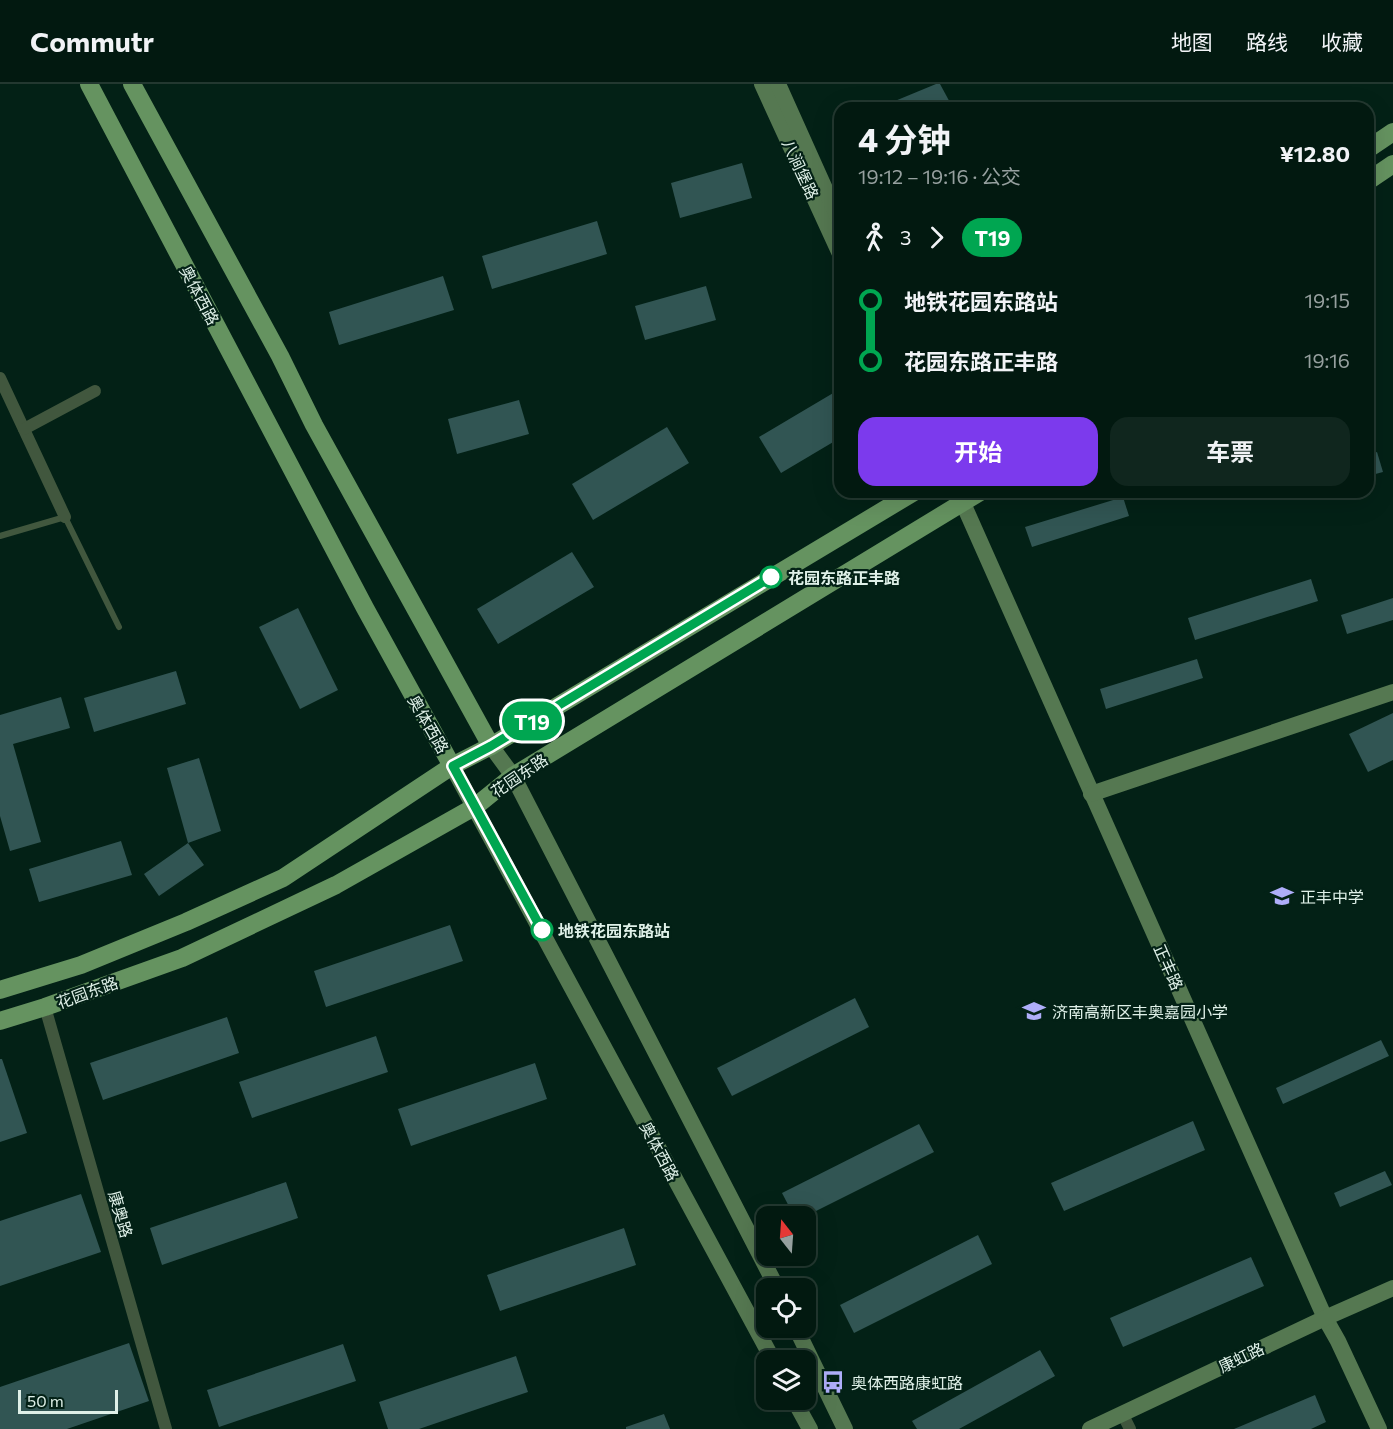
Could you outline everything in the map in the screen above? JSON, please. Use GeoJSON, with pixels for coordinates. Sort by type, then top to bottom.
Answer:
{"type":"FeatureCollection","features":[{"type":"Feature","properties":{"kind":"main road","name":"奥体西路"},"geometry":{"type":"LineString","coordinates":[[89,84],[365,608],[476,806],[768,1350]]}},
{"type":"Feature","properties":{"kind":"main road"},"geometry":{"type":"LineString","coordinates":[[132,84],[280,356],[314,425],[491,746],[513,776],[772,1278]]}},
{"type":"Feature","properties":{"kind":"main road","name":"八涧堡路"},"geometry":{"type":"LineString","coordinates":[[762,84],[834,241]]}},
{"type":"Feature","properties":{"kind":"main road","name":"八涧堡路"},"geometry":{"type":"LineString","coordinates":[[778,84],[834,209]]}},
{"type":"Feature","properties":{"kind":"main road"},"geometry":{"type":"LineString","coordinates":[[1374,145],[1393,132]]}},
{"type":"Feature","properties":{"kind":"main road"},"geometry":{"type":"LineString","coordinates":[[1374,177],[1393,164]]}},
{"type":"Feature","properties":{"kind":"main road","name":"花园东路"},"geometry":{"type":"LineString","coordinates":[[0,990],[81,965],[186,922],[283,878],[453,766],[491,746],[904,498]]}},
{"type":"Feature","properties":{"kind":"main road","name":"花园东路"},"geometry":{"type":"LineString","coordinates":[[0,1021],[182,958],[336,885],[476,806],[513,776],[955,498]]}},
{"type":"Feature","properties":{"kind":"main road","name":"正丰路"},"geometry":{"type":"LineString","coordinates":[[959,498],[1325,1317],[1379,1429]]}},
{"type":"Feature","properties":{"kind":"main road"},"geometry":{"type":"LineString","coordinates":[[1092,794],[1393,692]]}},
{"type":"Feature","properties":{"kind":"main road","name":"康虹路"},"geometry":{"type":"LineString","coordinates":[[1090,1429],[1325,1317],[1393,1288]]}},
{"type":"Feature","properties":{"kind":"main road"},"geometry":{"type":"LineString","coordinates":[[801,1338],[845,1429]]}},
{"type":"Feature","properties":{"kind":"main road"},"geometry":{"type":"LineString","coordinates":[[800,1410],[810,1429]]}},
{"type":"Feature","properties":{"kind":"street"},"geometry":{"type":"LineString","coordinates":[[0,378],[65,517]]}},
{"type":"Feature","properties":{"kind":"street"},"geometry":{"type":"LineString","coordinates":[[24,429],[95,391]]}},
{"type":"Feature","properties":{"kind":"street","name":"康奥路"},"geometry":{"type":"LineString","coordinates":[[45,1007],[166,1429]]}},
{"type":"Feature","properties":{"kind":"street"},"geometry":{"type":"LineString","coordinates":[[1122,1413],[1130,1429]]}},
{"type":"Feature","properties":{"kind":"lane"},"geometry":{"type":"LineString","coordinates":[[0,536],[65,517],[119,627]]}},
{"type":"Feature","properties":{"kind":"building"},"geometry":{"type":"Polygon","coordinates":[[[940,84],[950,102],[892,102],[940,84]]]}},
{"type":"Feature","properties":{"kind":"building"},"geometry":{"type":"Polygon","coordinates":[[[742,163],[752,198],[680,218],[671,183],[742,163]]]}},
{"type":"Feature","properties":{"kind":"building"},"geometry":{"type":"Polygon","coordinates":[[[597,221],[607,254],[492,289],[482,256],[597,221]]]}},
{"type":"Feature","properties":{"kind":"building"},"geometry":{"type":"Polygon","coordinates":[[[443,276],[454,310],[339,345],[329,312],[443,276]]]}},
{"type":"Feature","properties":{"kind":"building"},"geometry":{"type":"Polygon","coordinates":[[[706,286],[716,320],[645,340],[635,306],[706,286]]]}},
{"type":"Feature","properties":{"kind":"building"},"geometry":{"type":"Polygon","coordinates":[[[834,393],[834,442],[781,473],[759,437],[834,393]]]}},
{"type":"Feature","properties":{"kind":"building"},"geometry":{"type":"Polygon","coordinates":[[[519,400],[529,434],[457,454],[448,419],[519,400]]]}},
{"type":"Feature","properties":{"kind":"building"},"geometry":{"type":"Polygon","coordinates":[[[667,427],[689,463],[593,520],[572,484],[667,427]]]}},
{"type":"Feature","properties":{"kind":"building"},"geometry":{"type":"Polygon","coordinates":[[[1377,452],[1383,472],[1374,474],[1374,453],[1377,452]]]}},
{"type":"Feature","properties":{"kind":"building"},"geometry":{"type":"Polygon","coordinates":[[[1120,498],[1123,498],[1129,516],[1032,547],[1025,527],[1120,498]]]}},
{"type":"Feature","properties":{"kind":"building"},"geometry":{"type":"Polygon","coordinates":[[[572,552],[594,587],[498,644],[477,609],[572,552]]]}},
{"type":"Feature","properties":{"kind":"building"},"geometry":{"type":"Polygon","coordinates":[[[1311,579],[1318,601],[1195,640],[1188,618],[1311,579]]]}},
{"type":"Feature","properties":{"kind":"building"},"geometry":{"type":"Polygon","coordinates":[[[1393,598],[1393,620],[1347,634],[1341,615],[1393,598]]]}},
{"type":"Feature","properties":{"kind":"building"},"geometry":{"type":"Polygon","coordinates":[[[298,608],[338,690],[300,709],[259,627],[298,608]]]}},
{"type":"Feature","properties":{"kind":"building"},"geometry":{"type":"Polygon","coordinates":[[[1197,659],[1203,678],[1106,709],[1100,689],[1197,659]]]}},
{"type":"Feature","properties":{"kind":"building"},"geometry":{"type":"Polygon","coordinates":[[[176,671],[186,704],[94,732],[84,698],[176,671]]]}},
{"type":"Feature","properties":{"kind":"building"},"geometry":{"type":"Polygon","coordinates":[[[61,697],[70,728],[13,744],[41,842],[10,851],[0,816],[0,715],[61,697]]]}},
{"type":"Feature","properties":{"kind":"building"},"geometry":{"type":"Polygon","coordinates":[[[1393,713],[1393,760],[1368,772],[1349,734],[1393,713]]]}},
{"type":"Feature","properties":{"kind":"building"},"geometry":{"type":"Polygon","coordinates":[[[199,758],[221,831],[188,843],[167,768],[199,758]]]}},
{"type":"Feature","properties":{"kind":"building"},"geometry":{"type":"Polygon","coordinates":[[[121,841],[132,875],[39,902],[29,869],[121,841]]]}},
{"type":"Feature","properties":{"kind":"building"},"geometry":{"type":"Polygon","coordinates":[[[188,843],[204,865],[159,896],[144,874],[188,843]]]}},
{"type":"Feature","properties":{"kind":"building"},"geometry":{"type":"Polygon","coordinates":[[[450,925],[463,961],[326,1007],[314,971],[450,925]]]}},
{"type":"Feature","properties":{"kind":"building"},"geometry":{"type":"Polygon","coordinates":[[[855,998],[869,1027],[732,1096],[717,1068],[855,998]]]}},
{"type":"Feature","properties":{"kind":"building"},"geometry":{"type":"Polygon","coordinates":[[[227,1017],[239,1053],[103,1100],[90,1063],[227,1017]]]}},
{"type":"Feature","properties":{"kind":"building"},"geometry":{"type":"Polygon","coordinates":[[[376,1036],[388,1072],[252,1118],[239,1082],[376,1036]]]}},
{"type":"Feature","properties":{"kind":"building"},"geometry":{"type":"Polygon","coordinates":[[[1381,1040],[1389,1056],[1283,1104],[1276,1088],[1381,1040]]]}},
{"type":"Feature","properties":{"kind":"building"},"geometry":{"type":"Polygon","coordinates":[[[0,1059],[2,1059],[27,1133],[0,1142],[0,1059]]]}},
{"type":"Feature","properties":{"kind":"building"},"geometry":{"type":"Polygon","coordinates":[[[535,1063],[547,1099],[411,1146],[398,1109],[535,1063]]]}},
{"type":"Feature","properties":{"kind":"building"},"geometry":{"type":"Polygon","coordinates":[[[1193,1121],[1205,1150],[1064,1211],[1051,1183],[1193,1121]]]}},
{"type":"Feature","properties":{"kind":"building"},"geometry":{"type":"Polygon","coordinates":[[[919,1124],[934,1152],[816,1211],[816,1206],[789,1206],[782,1193],[919,1124]]]}},
{"type":"Feature","properties":{"kind":"building"},"geometry":{"type":"Polygon","coordinates":[[[1385,1171],[1392,1185],[1340,1207],[1334,1193],[1385,1171]]]}},
{"type":"Feature","properties":{"kind":"building"},"geometry":{"type":"Polygon","coordinates":[[[286,1182],[298,1218],[162,1265],[150,1228],[286,1182]]]}},
{"type":"Feature","properties":{"kind":"building"},"geometry":{"type":"Polygon","coordinates":[[[81,1194],[101,1252],[0,1286],[0,1221],[81,1194]]]}},
{"type":"Feature","properties":{"kind":"building"},"geometry":{"type":"Polygon","coordinates":[[[624,1228],[636,1265],[500,1311],[487,1275],[624,1228]]]}},
{"type":"Feature","properties":{"kind":"building"},"geometry":{"type":"Polygon","coordinates":[[[978,1235],[992,1264],[854,1333],[840,1305],[978,1235]]]}},
{"type":"Feature","properties":{"kind":"building"},"geometry":{"type":"Polygon","coordinates":[[[1251,1257],[1264,1286],[1123,1347],[1110,1318],[1251,1257]]]}},
{"type":"Feature","properties":{"kind":"building"},"geometry":{"type":"Polygon","coordinates":[[[129,1343],[149,1401],[67,1429],[0,1429],[0,1387],[129,1343]]]}},
{"type":"Feature","properties":{"kind":"building"},"geometry":{"type":"Polygon","coordinates":[[[343,1344],[356,1381],[219,1427],[207,1390],[343,1344]]]}},
{"type":"Feature","properties":{"kind":"building"},"geometry":{"type":"Polygon","coordinates":[[[1040,1350],[1055,1376],[959,1429],[917,1429],[912,1421],[1040,1350]]]}},
{"type":"Feature","properties":{"kind":"building"},"geometry":{"type":"Polygon","coordinates":[[[516,1356],[528,1392],[419,1429],[388,1429],[379,1402],[516,1356]]]}},
{"type":"Feature","properties":{"kind":"building"},"geometry":{"type":"Polygon","coordinates":[[[1315,1395],[1326,1422],[1311,1429],[1234,1429],[1315,1395]]]}},
{"type":"Feature","properties":{"kind":"building"},"geometry":{"type":"Polygon","coordinates":[[[664,1414],[670,1429],[626,1429],[626,1427],[664,1414]]]}},
{"type":"Feature","properties":{"kind":"bus line","name":"T19"},"geometry":{"type":"LineString","coordinates":[[542,930],[453,766],[491,746],[771,577]]}},
{"type":"Feature","properties":{"kind":"place","name":"花园东路正丰路"},"geometry":{"type":"Point","coordinates":[771,577]}},
{"type":"Feature","properties":{"kind":"place","name":"正丰中学"},"geometry":{"type":"Point","coordinates":[1282,896]}},
{"type":"Feature","properties":{"kind":"place","name":"地铁花园东路站"},"geometry":{"type":"Point","coordinates":[542,930]}},
{"type":"Feature","properties":{"kind":"place","name":"济南高新区丰奥嘉园小学"},"geometry":{"type":"Point","coordinates":[1034,1011]}},
{"type":"Feature","properties":{"kind":"place","name":"奥体西路康虹路"},"geometry":{"type":"Point","coordinates":[833,1382]}}]}
